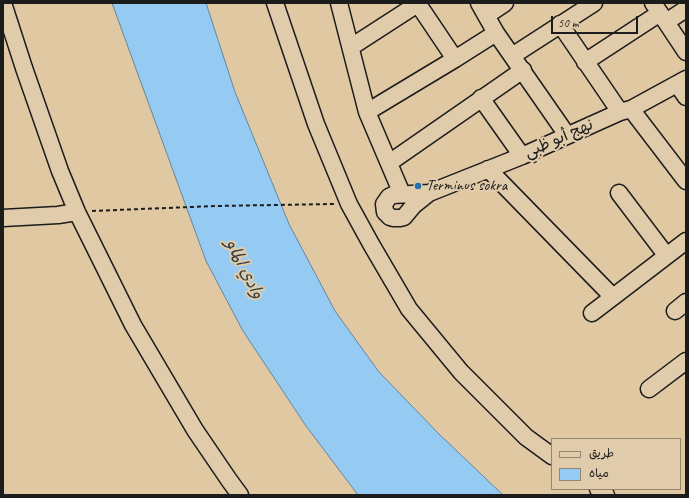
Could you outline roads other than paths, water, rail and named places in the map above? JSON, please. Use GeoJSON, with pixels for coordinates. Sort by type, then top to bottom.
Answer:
{"type":"FeatureCollection","features":[{"type":"Feature","properties":{"kind":"street"},"geometry":{"type":"LineString","coordinates":[[3,3],[60,170],[77,212],[133,325],[195,430],[228,480],[240,495]]}},
{"type":"Feature","properties":{"kind":"street"},"geometry":{"type":"LineString","coordinates":[[275,3],[316,124],[349,204],[409,309],[461,372],[526,436],[551,455]]}},
{"type":"Feature","properties":{"kind":"street"},"geometry":{"type":"LineString","coordinates":[[339,3],[367,112],[402,194]]}},
{"type":"Feature","properties":{"kind":"street"},"geometry":{"type":"LineString","coordinates":[[505,3],[483,9],[512,56],[568,135]]}},
{"type":"Feature","properties":{"kind":"street"},"geometry":{"type":"LineString","coordinates":[[512,56],[594,3]]}},
{"type":"Feature","properties":{"kind":"street"},"geometry":{"type":"LineString","coordinates":[[351,47],[419,4],[455,59]]}},
{"type":"Feature","properties":{"kind":"street"},"geometry":{"type":"LineString","coordinates":[[586,62],[660,13],[686,9]]}},
{"type":"Feature","properties":{"kind":"street"},"geometry":{"type":"LineString","coordinates":[[660,13],[686,52]]}},
{"type":"Feature","properties":{"kind":"street"},"geometry":{"type":"LineString","coordinates":[[560,24],[586,62],[625,110],[686,180]]}},
{"type":"Feature","properties":{"kind":"street"},"geometry":{"type":"LineString","coordinates":[[367,112],[455,59],[496,32]]}},
{"type":"Feature","properties":{"kind":"street"},"geometry":{"type":"LineString","coordinates":[[389,163],[523,70]]}},
{"type":"Feature","properties":{"kind":"street"},"geometry":{"type":"LineString","coordinates":[[681,82],[686,97]]}},
{"type":"Feature","properties":{"kind":"street","name":"نهج أبو ظبي"},"geometry":{"type":"LineString","coordinates":[[429,193],[522,156],[625,110],[681,82]]}},
{"type":"Feature","properties":{"kind":"street"},"geometry":{"type":"LineString","coordinates":[[481,98],[522,156]]}},
{"type":"Feature","properties":{"kind":"street"},"geometry":{"type":"LineString","coordinates":[[488,169],[613,297]]}},
{"type":"Feature","properties":{"kind":"street"},"geometry":{"type":"LineString","coordinates":[[429,193],[414,205],[404,216],[397,219],[390,217],[385,212],[384,204],[392,195],[429,193]]}},
{"type":"Feature","properties":{"kind":"street"},"geometry":{"type":"LineString","coordinates":[[618,193],[666,255]]}},
{"type":"Feature","properties":{"kind":"street"},"geometry":{"type":"LineString","coordinates":[[3,218],[58,215],[77,212]]}},
{"type":"Feature","properties":{"kind":"street"},"geometry":{"type":"LineString","coordinates":[[592,313],[686,241]]}},
{"type":"Feature","properties":{"kind":"street"},"geometry":{"type":"LineString","coordinates":[[648,389],[686,361]]}},
{"type":"Feature","properties":{"kind":"water","name":"وادي الماو"},"geometry":{"type":"Polygon","coordinates":[[[112,3],[206,3],[235,92],[289,224],[335,311],[379,372],[439,434],[503,495],[358,495],[306,426],[243,331],[206,261],[112,3]]]}},
{"type":"Feature","properties":{"kind":"place","name":"Terminus sokra"},"geometry":{"type":"Point","coordinates":[418,186]}}]}
